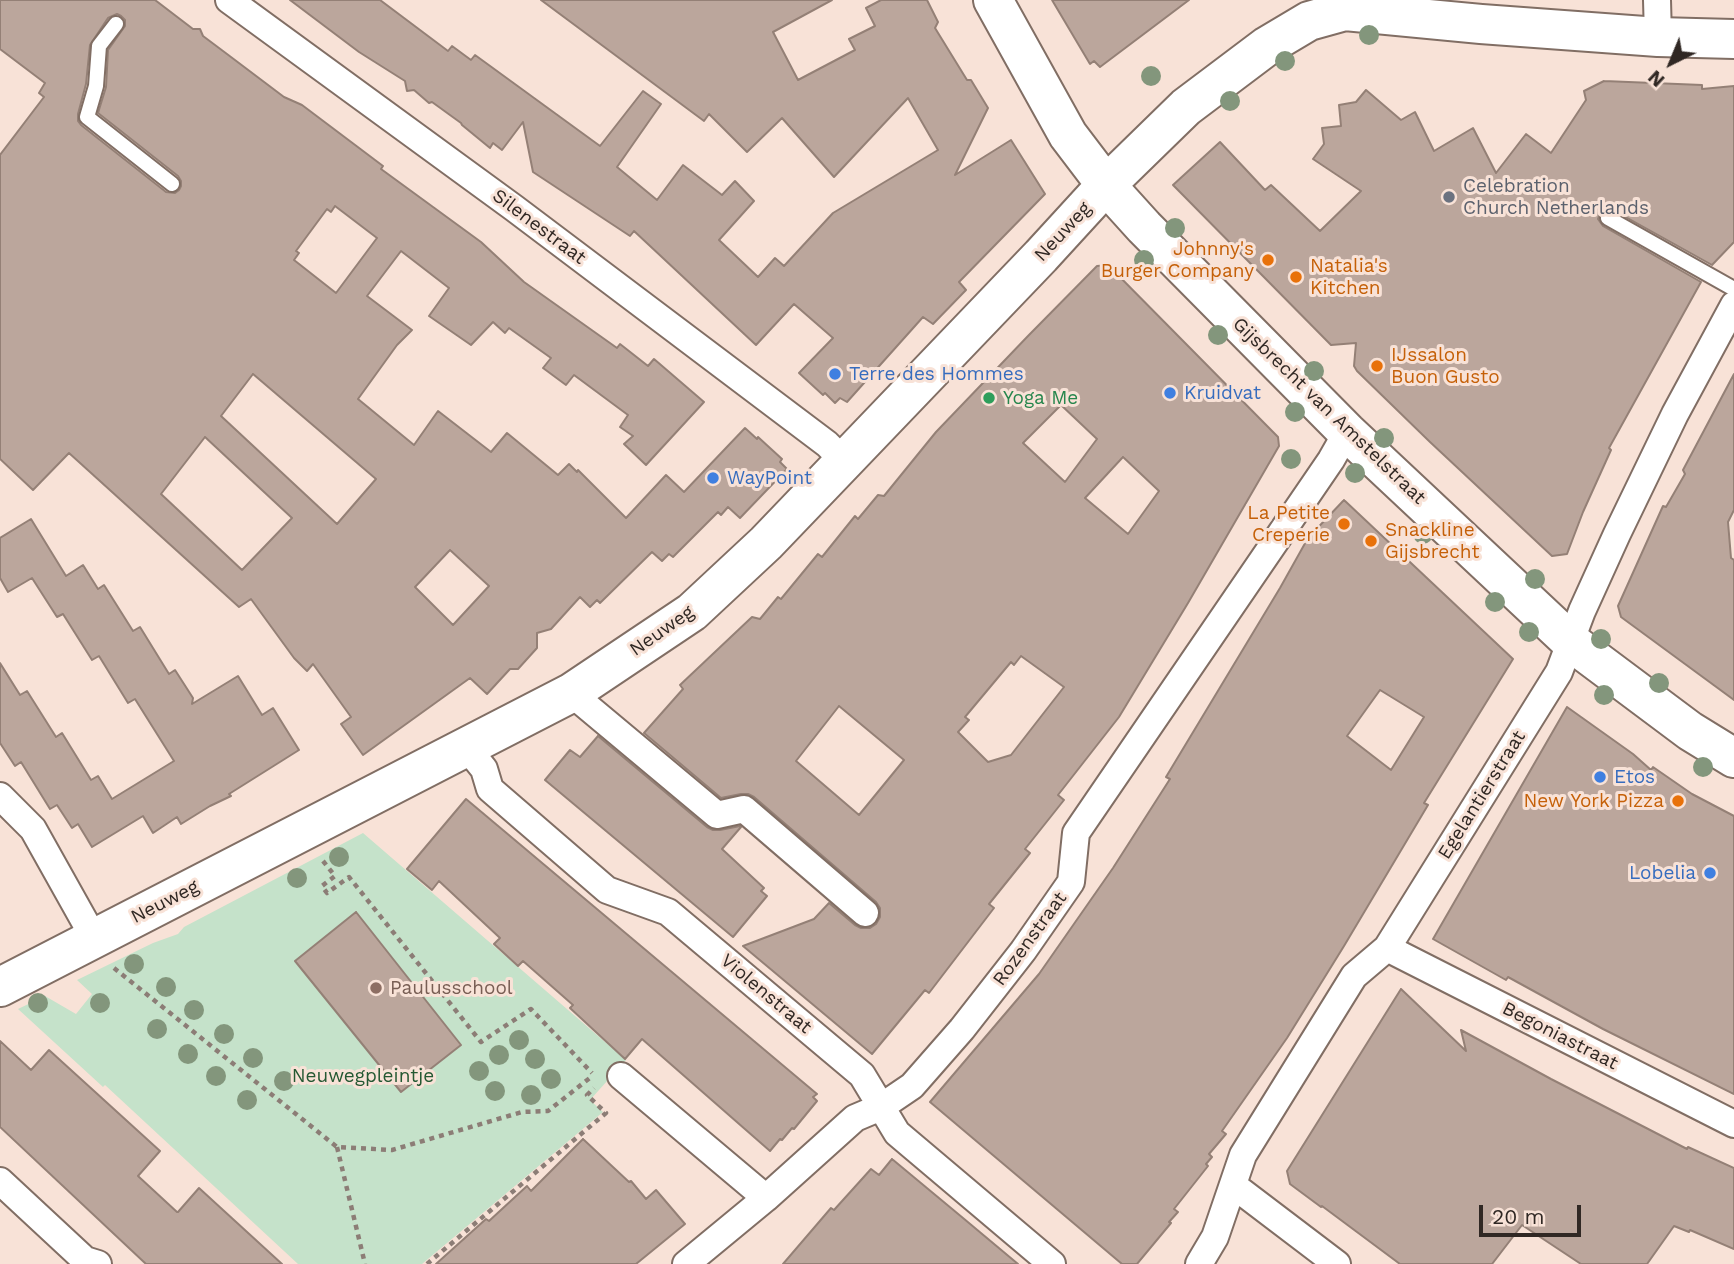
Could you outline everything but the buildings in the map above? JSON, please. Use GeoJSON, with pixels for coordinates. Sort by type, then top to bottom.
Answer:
{"type":"FeatureCollection","features":[{"type":"Feature","properties":{"kind":"street","name":"Silenestraat"},"geometry":{"type":"LineString","coordinates":[[229,0],[513,208],[827,444],[844,461]]}},
{"type":"Feature","properties":{"kind":"street","name":"Gijsbrecht van Amstelstraat"},"geometry":{"type":"LineString","coordinates":[[993,0],[1069,135],[1106,185],[1144,228],[1347,432],[1571,642],[1690,731],[1734,758]]}},
{"type":"Feature","properties":{"kind":"street"},"geometry":{"type":"LineString","coordinates":[[1657,0],[1658,37]]}},
{"type":"Feature","properties":{"kind":"street","name":"Neuweg"},"geometry":{"type":"LineString","coordinates":[[0,987],[102,951],[571,693],[692,612],[766,543],[1106,185],[1186,107],[1267,46],[1309,21],[1344,6],[1445,11],[1658,37],[1734,39]]}},
{"type":"Feature","properties":{"kind":"street","name":"Egelantierstraat"},"geometry":{"type":"LineString","coordinates":[[1199,1264],[1215,1237],[1243,1155],[1354,976],[1387,948],[1559,672],[1587,600],[1651,462],[1734,305]]}},
{"type":"Feature","properties":{"kind":"street","name":"Rozenstraat"},"geometry":{"type":"LineString","coordinates":[[686,1264],[766,1198],[855,1118],[881,1107],[912,1086],[962,1029],[1023,951],[1071,882],[1076,833],[1347,432]]}},
{"type":"Feature","properties":{"kind":"street"},"geometry":{"type":"LineString","coordinates":[[571,693],[717,815],[744,809],[865,913]]}},
{"type":"Feature","properties":{"kind":"street","name":"Violenstraat"},"geometry":{"type":"LineString","coordinates":[[467,748],[484,769],[490,789],[607,890],[668,912],[862,1075],[897,1133],[1052,1264]]}},
{"type":"Feature","properties":{"kind":"street"},"geometry":{"type":"LineString","coordinates":[[0,796],[33,829],[102,951]]}},
{"type":"Feature","properties":{"kind":"street","name":"Begoniastraat"},"geometry":{"type":"LineString","coordinates":[[1387,948],[1734,1124]]}},
{"type":"Feature","properties":{"kind":"street"},"geometry":{"type":"LineString","coordinates":[[621,1076],[766,1198]]}},
{"type":"Feature","properties":{"kind":"street"},"geometry":{"type":"LineString","coordinates":[[0,1181],[88,1263]]}},
{"type":"Feature","properties":{"kind":"street"},"geometry":{"type":"LineString","coordinates":[[1233,1185],[1337,1264]]}},
{"type":"Feature","properties":{"kind":"lane"},"geometry":{"type":"LineString","coordinates":[[116,24],[99,46],[96,86],[87,117],[172,184]]}},
{"type":"Feature","properties":{"kind":"lane"},"geometry":{"type":"LineString","coordinates":[[1608,218],[1734,289]]}},
{"type":"Feature","properties":{"kind":"path"},"geometry":{"type":"LineString","coordinates":[[317,855],[335,876],[322,886],[327,893],[349,877],[481,1042],[531,1009],[600,1081],[587,1096],[606,1113],[427,1264]]}},
{"type":"Feature","properties":{"kind":"path"},"geometry":{"type":"LineString","coordinates":[[102,951],[337,1147],[392,1150],[522,1112],[548,1111],[594,1075]]}},
{"type":"Feature","properties":{"kind":"path"},"geometry":{"type":"LineString","coordinates":[[337,1147],[365,1264]]}},
{"type":"Feature","properties":{"kind":"green space","name":"Neuwegpleintje"},"geometry":{"type":"Polygon","coordinates":[[[363,833],[626,1060],[590,1100],[603,1112],[422,1264],[298,1264],[105,1085],[103,1087],[18,1009],[45,996],[76,1014],[92,994],[77,980],[153,943],[178,934],[184,927],[363,833]]]}},
{"type":"Feature","properties":{"kind":"place","name":"Celebration Church Netherlands"},"geometry":{"type":"Point","coordinates":[1449,197]}},
{"type":"Feature","properties":{"kind":"place","name":"Johnny's Burger Company"},"geometry":{"type":"Point","coordinates":[1268,260]}},
{"type":"Feature","properties":{"kind":"place","name":"Natalia's Kitchen"},"geometry":{"type":"Point","coordinates":[1296,277]}},
{"type":"Feature","properties":{"kind":"place","name":"IJssalon Buon Gusto"},"geometry":{"type":"Point","coordinates":[1377,366]}},
{"type":"Feature","properties":{"kind":"place","name":"Terre des Hommes"},"geometry":{"type":"Point","coordinates":[835,374]}},
{"type":"Feature","properties":{"kind":"place","name":"Kruidvat"},"geometry":{"type":"Point","coordinates":[1170,393]}},
{"type":"Feature","properties":{"kind":"place","name":"Yoga Me"},"geometry":{"type":"Point","coordinates":[989,398]}},
{"type":"Feature","properties":{"kind":"place","name":"WayPoint"},"geometry":{"type":"Point","coordinates":[713,478]}},
{"type":"Feature","properties":{"kind":"place","name":"La Petite Creperie"},"geometry":{"type":"Point","coordinates":[1344,524]}},
{"type":"Feature","properties":{"kind":"place","name":"Snackline Gijsbrecht"},"geometry":{"type":"Point","coordinates":[1371,541]}},
{"type":"Feature","properties":{"kind":"place","name":"Etos"},"geometry":{"type":"Point","coordinates":[1600,777]}},
{"type":"Feature","properties":{"kind":"place","name":"New York Pizza"},"geometry":{"type":"Point","coordinates":[1678,801]}},
{"type":"Feature","properties":{"kind":"place","name":"Lobelia"},"geometry":{"type":"Point","coordinates":[1710,873]}},
{"type":"Feature","properties":{"kind":"place","name":"Paulusschool"},"geometry":{"type":"Point","coordinates":[376,988]}}]}
